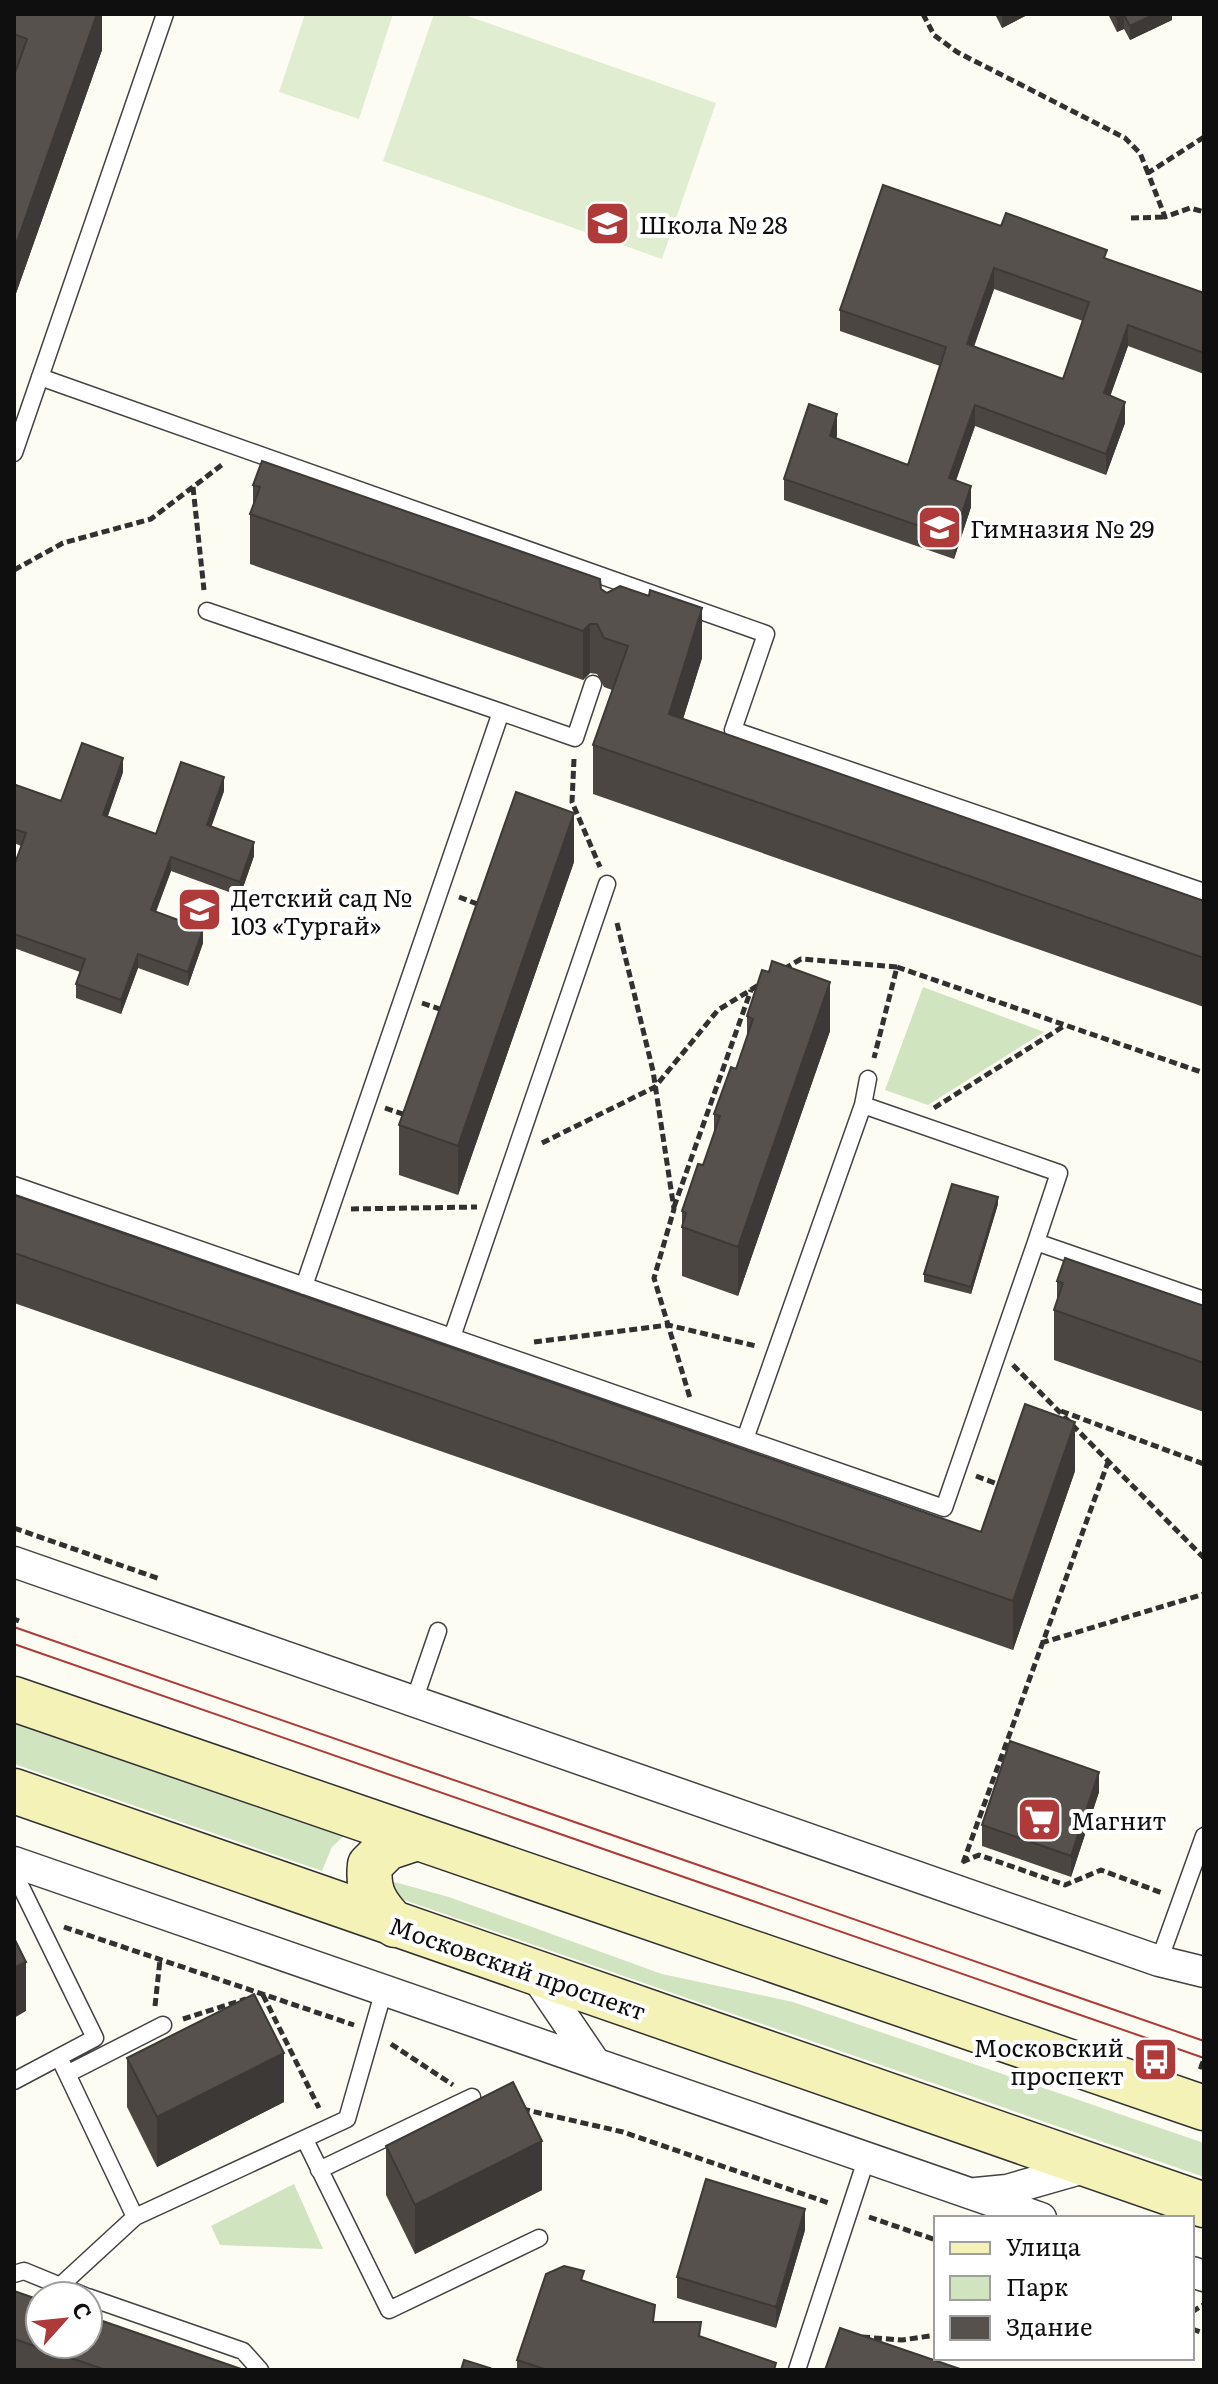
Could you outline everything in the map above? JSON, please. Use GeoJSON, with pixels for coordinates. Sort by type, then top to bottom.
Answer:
{"type":"FeatureCollection","features":[{"type":"Feature","properties":{"kind":"main road"},"geometry":{"type":"LineString","coordinates":[[14,1699],[1204,2108]]}},
{"type":"Feature","properties":{"kind":"main road","name":"Московский проспект"},"geometry":{"type":"LineString","coordinates":[[14,1791],[1204,2205]]}},
{"type":"Feature","properties":{"kind":"main road"},"geometry":{"type":"LineString","coordinates":[[395,1925],[377,1908],[368,1885],[370,1865],[387,1848],[417,1838]]}},
{"type":"Feature","properties":{"kind":"street"},"geometry":{"type":"LineString","coordinates":[[14,1562],[1159,1961],[1204,1972]]}},
{"type":"Feature","properties":{"kind":"street"},"geometry":{"type":"LineString","coordinates":[[16,1874],[384,1990],[1035,2216]]}},
{"type":"Feature","properties":{"kind":"street"},"geometry":{"type":"LineString","coordinates":[[534,1973],[595,2063]]}},
{"type":"Feature","properties":{"kind":"street"},"geometry":{"type":"LineString","coordinates":[[970,2193],[1007,2190],[1091,2166]]}},
{"type":"Feature","properties":{"kind":"lane"},"geometry":{"type":"LineString","coordinates":[[14,453],[165,14]]}},
{"type":"Feature","properties":{"kind":"lane"},"geometry":{"type":"LineString","coordinates":[[40,377],[243,449],[624,592],[766,634],[733,730],[1204,892]]}},
{"type":"Feature","properties":{"kind":"lane"},"geometry":{"type":"LineString","coordinates":[[207,611],[575,738],[593,684]]}},
{"type":"Feature","properties":{"kind":"lane"},"geometry":{"type":"LineString","coordinates":[[304,1286],[501,712]]}},
{"type":"Feature","properties":{"kind":"lane"},"geometry":{"type":"LineString","coordinates":[[452,1337],[607,884]]}},
{"type":"Feature","properties":{"kind":"lane"},"geometry":{"type":"LineString","coordinates":[[745,1439],[863,1105],[868,1079]]}},
{"type":"Feature","properties":{"kind":"lane"},"geometry":{"type":"LineString","coordinates":[[14,1185],[944,1508],[1059,1173],[863,1105]]}},
{"type":"Feature","properties":{"kind":"lane"},"geometry":{"type":"LineString","coordinates":[[1036,1242],[1204,1300]]}},
{"type":"Feature","properties":{"kind":"lane"},"geometry":{"type":"LineString","coordinates":[[414,1701],[438,1631]]}},
{"type":"Feature","properties":{"kind":"lane"},"geometry":{"type":"LineString","coordinates":[[1159,1961],[1204,1836]]}},
{"type":"Feature","properties":{"kind":"lane"},"geometry":{"type":"LineString","coordinates":[[14,2081],[95,2038],[16,1874]]}},
{"type":"Feature","properties":{"kind":"lane"},"geometry":{"type":"LineString","coordinates":[[67,2280],[135,2217],[347,2119],[384,1990]]}},
{"type":"Feature","properties":{"kind":"lane"},"geometry":{"type":"LineString","coordinates":[[67,2074],[163,2025]]}},
{"type":"Feature","properties":{"kind":"lane"},"geometry":{"type":"LineString","coordinates":[[59,2057],[135,2217]]}},
{"type":"Feature","properties":{"kind":"lane"},"geometry":{"type":"LineString","coordinates":[[319,2170],[472,2097]]}},
{"type":"Feature","properties":{"kind":"lane"},"geometry":{"type":"LineString","coordinates":[[305,2140],[389,2310],[539,2238]]}},
{"type":"Feature","properties":{"kind":"lane"},"geometry":{"type":"LineString","coordinates":[[797,2370],[867,2157]]}},
{"type":"Feature","properties":{"kind":"lane"},"geometry":{"type":"LineString","coordinates":[[14,2274],[24,2271],[44,2280]]}},
{"type":"Feature","properties":{"kind":"lane"},"geometry":{"type":"LineString","coordinates":[[104,2302],[243,2351],[260,2370]]}},
{"type":"Feature","properties":{"kind":"path"},"geometry":{"type":"LineString","coordinates":[[923,14],[934,35],[957,52],[1125,138],[1140,153],[1165,217]]}},
{"type":"Feature","properties":{"kind":"path"},"geometry":{"type":"LineString","coordinates":[[1148,173],[1204,137]]}},
{"type":"Feature","properties":{"kind":"path"},"geometry":{"type":"LineString","coordinates":[[1131,218],[1165,217],[1190,208],[1204,212]]}},
{"type":"Feature","properties":{"kind":"path"},"geometry":{"type":"LineString","coordinates":[[14,570],[63,543],[151,519],[243,449]]}},
{"type":"Feature","properties":{"kind":"path"},"geometry":{"type":"LineString","coordinates":[[193,487],[207,611]]}},
{"type":"Feature","properties":{"kind":"path"},"geometry":{"type":"LineString","coordinates":[[575,738],[572,802],[607,884],[655,1087],[674,1209]]}},
{"type":"Feature","properties":{"kind":"path"},"geometry":{"type":"LineString","coordinates":[[440,890],[492,909]]}},
{"type":"Feature","properties":{"kind":"path"},"geometry":{"type":"LineString","coordinates":[[776,975],[801,959],[897,967],[1204,1073]]}},
{"type":"Feature","properties":{"kind":"path"},"geometry":{"type":"LineString","coordinates":[[868,1079],[897,967]]}},
{"type":"Feature","properties":{"kind":"path"},"geometry":{"type":"LineString","coordinates":[[514,1157],[655,1087],[718,1010],[763,982]]}},
{"type":"Feature","properties":{"kind":"path"},"geometry":{"type":"LineString","coordinates":[[698,1422],[654,1278],[674,1209],[751,990]]}},
{"type":"Feature","properties":{"kind":"path"},"geometry":{"type":"LineString","coordinates":[[403,996],[455,1015]]}},
{"type":"Feature","properties":{"kind":"path"},"geometry":{"type":"LineString","coordinates":[[913,1122],[1065,1025]]}},
{"type":"Feature","properties":{"kind":"path"},"geometry":{"type":"LineString","coordinates":[[367,1101],[418,1120]]}},
{"type":"Feature","properties":{"kind":"path"},"geometry":{"type":"LineString","coordinates":[[330,1210],[497,1207]]}},
{"type":"Feature","properties":{"kind":"path"},"geometry":{"type":"LineString","coordinates":[[485,1348],[668,1325],[776,1351]]}},
{"type":"Feature","properties":{"kind":"path"},"geometry":{"type":"LineString","coordinates":[[998,1350],[1204,1558]]}},
{"type":"Feature","properties":{"kind":"path"},"geometry":{"type":"LineString","coordinates":[[1057,1409],[1204,1464]]}},
{"type":"Feature","properties":{"kind":"path"},"geometry":{"type":"LineString","coordinates":[[963,1863],[1108,1462]]}},
{"type":"Feature","properties":{"kind":"path"},"geometry":{"type":"LineString","coordinates":[[957,1470],[1013,1489]]}},
{"type":"Feature","properties":{"kind":"path"},"geometry":{"type":"LineString","coordinates":[[14,1528],[175,1584]]}},
{"type":"Feature","properties":{"kind":"path"},"geometry":{"type":"LineString","coordinates":[[1041,1643],[1204,1594]]}},
{"type":"Feature","properties":{"kind":"path"},"geometry":{"type":"LineString","coordinates":[[1004,1748],[1018,1753]]}},
{"type":"Feature","properties":{"kind":"path"},"geometry":{"type":"LineString","coordinates":[[948,1858],[963,1863],[979,1855],[1065,1885],[1101,1870],[1182,1900]]}},
{"type":"Feature","properties":{"kind":"path"},"geometry":{"type":"LineString","coordinates":[[36,1918],[372,2032]]}},
{"type":"Feature","properties":{"kind":"path"},"geometry":{"type":"LineString","coordinates":[[160,1960],[153,2003],[163,2025],[262,1994]]}},
{"type":"Feature","properties":{"kind":"path"},"geometry":{"type":"LineString","coordinates":[[262,1994],[329,2128]]}},
{"type":"Feature","properties":{"kind":"path"},"geometry":{"type":"LineString","coordinates":[[623,2132],[934,2239]]}},
{"type":"Feature","properties":{"kind":"path"},"geometry":{"type":"LineString","coordinates":[[813,2324],[858,2336],[902,2340],[934,2335]]}},
{"type":"Feature","properties":{"kind":"green space"},"geometry":{"type":"Polygon","coordinates":[[[305,14],[393,14],[359,119],[279,92],[305,14]]]}},
{"type":"Feature","properties":{"kind":"green space"},"geometry":{"type":"Polygon","coordinates":[[[434,14],[462,14],[716,103],[662,259],[383,161],[434,14]]]}},
{"type":"Feature","properties":{"kind":"green space"},"geometry":{"type":"Polygon","coordinates":[[[923,987],[1044,1032],[928,1105],[885,1090],[923,987]]]}},
{"type":"Feature","properties":{"kind":"green space"},"geometry":{"type":"Polygon","coordinates":[[[14,1717],[347,1833],[332,1847],[322,1871],[14,1764],[14,1717]]]}},
{"type":"Feature","properties":{"kind":"green space"},"geometry":{"type":"Polygon","coordinates":[[[387,1880],[449,1897],[662,1974],[793,2002],[1204,2143],[1204,2177],[381,1892],[387,1880]]]}},
{"type":"Feature","properties":{"kind":"green space"},"geometry":{"type":"Polygon","coordinates":[[[294,2184],[323,2249],[220,2245],[211,2226],[294,2184]]]}},
{"type":"Feature","properties":{"kind":"building"},"geometry":{"type":"Polygon","coordinates":[[[14,14],[97,14],[14,250],[14,76],[27,39],[14,34],[14,14]]]}},
{"type":"Feature","properties":{"kind":"building"},"geometry":{"type":"Polygon","coordinates":[[[1115,14],[1155,14],[1130,26],[1124,15],[1117,18],[1115,14]]]}},
{"type":"Feature","properties":{"kind":"building"},"geometry":{"type":"Polygon","coordinates":[[[883,185],[1001,226],[1006,213],[1107,250],[1104,258],[1204,293],[1204,353],[1128,325],[1104,393],[1125,402],[1106,454],[975,405],[949,478],[971,486],[954,538],[784,479],[809,404],[837,414],[830,436],[908,465],[946,347],[840,310],[883,185]],[[994,268],[967,344],[1063,379],[1089,302],[994,268]]]}},
{"type":"Feature","properties":{"kind":"building"},"geometry":{"type":"Polygon","coordinates":[[[262,461],[600,579],[601,589],[607,593],[620,586],[649,596],[650,590],[702,608],[669,714],[1204,901],[1204,958],[593,745],[628,646],[604,638],[597,624],[590,624],[583,631],[250,514],[260,487],[253,485],[262,461]]]}},
{"type":"Feature","properties":{"kind":"building"},"geometry":{"type":"Polygon","coordinates":[[[82,743],[123,758],[103,815],[156,834],[181,762],[224,777],[207,825],[254,842],[240,882],[171,857],[151,910],[203,929],[188,972],[138,954],[121,1000],[76,984],[85,959],[14,934],[14,866],[26,833],[14,829],[14,790],[16,785],[61,801],[82,743]]]}},
{"type":"Feature","properties":{"kind":"building"},"geometry":{"type":"Polygon","coordinates":[[[516,792],[574,813],[458,1146],[399,1125],[516,792]]]}},
{"type":"Feature","properties":{"kind":"building"},"geometry":{"type":"Polygon","coordinates":[[[772,961],[830,982],[738,1247],[682,1227],[686,1213],[682,1211],[698,1164],[703,1165],[720,1116],[714,1114],[731,1067],[736,1069],[753,1019],[747,1016],[762,970],[769,972],[772,961]]]}},
{"type":"Feature","properties":{"kind":"building"},"geometry":{"type":"Polygon","coordinates":[[[952,1184],[998,1197],[971,1287],[924,1274],[952,1184]]]}},
{"type":"Feature","properties":{"kind":"building"},"geometry":{"type":"Polygon","coordinates":[[[14,1195],[981,1532],[1025,1404],[1075,1422],[1013,1601],[14,1253],[14,1195]]]}},
{"type":"Feature","properties":{"kind":"building"},"geometry":{"type":"Polygon","coordinates":[[[1065,1258],[1204,1306],[1204,1363],[1054,1310],[1063,1283],[1057,1281],[1065,1258]]]}},
{"type":"Feature","properties":{"kind":"building","name":"Магнит"},"geometry":{"type":"Polygon","coordinates":[[[1010,1741],[1099,1772],[1071,1856],[982,1825],[1010,1741]]]}},
{"type":"Feature","properties":{"kind":"building"},"geometry":{"type":"Polygon","coordinates":[[[14,1938],[26,1962],[14,1968],[14,1938]]]}},
{"type":"Feature","properties":{"kind":"building"},"geometry":{"type":"Polygon","coordinates":[[[254,1994],[284,2053],[157,2117],[127,2058],[254,1994]]]}},
{"type":"Feature","properties":{"kind":"building"},"geometry":{"type":"Polygon","coordinates":[[[513,2082],[542,2141],[415,2205],[386,2146],[513,2082]]]}},
{"type":"Feature","properties":{"kind":"building"},"geometry":{"type":"Polygon","coordinates":[[[706,2179],[805,2209],[776,2307],[677,2277],[706,2179]]]}},
{"type":"Feature","properties":{"kind":"building"},"geometry":{"type":"Polygon","coordinates":[[[564,2266],[584,2271],[581,2280],[655,2305],[653,2322],[701,2322],[699,2336],[776,2363],[774,2370],[547,2370],[517,2360],[546,2274],[564,2266]]]}},
{"type":"Feature","properties":{"kind":"building"},"geometry":{"type":"Polygon","coordinates":[[[14,2291],[24,2294],[24,2342],[14,2339],[14,2291]]]}},
{"type":"Feature","properties":{"kind":"building"},"geometry":{"type":"Polygon","coordinates":[[[104,2322],[241,2369],[240,2370],[106,2370],[76,2360],[104,2360],[104,2322]]]}},
{"type":"Feature","properties":{"kind":"building"},"geometry":{"type":"Polygon","coordinates":[[[840,2328],[963,2370],[825,2370],[840,2328]]]}},
{"type":"Feature","properties":{"kind":"building"},"geometry":{"type":"Polygon","coordinates":[[[464,2360],[490,2368],[461,2370],[464,2360]]]}},
{"type":"Feature","properties":{"kind":"tram line"},"geometry":{"type":"LineString","coordinates":[[14,1627],[1204,2041]]}},
{"type":"Feature","properties":{"kind":"tram line"},"geometry":{"type":"LineString","coordinates":[[14,1644],[1204,2058]]}},
{"type":"Feature","properties":{"kind":"place","name":"Школа № 28"},"geometry":{"type":"Point","coordinates":[608,223]}},
{"type":"Feature","properties":{"kind":"place","name":"Гимназия № 29"},"geometry":{"type":"Point","coordinates":[939,527]}},
{"type":"Feature","properties":{"kind":"place","name":"Детский сад № 103 «Тургай»"},"geometry":{"type":"Point","coordinates":[200,910]}},
{"type":"Feature","properties":{"kind":"place","name":"Магнит"},"geometry":{"type":"Point","coordinates":[1040,1819]}},
{"type":"Feature","properties":{"kind":"place","name":"Московский проспект"},"geometry":{"type":"Point","coordinates":[1155,2060]}}]}
